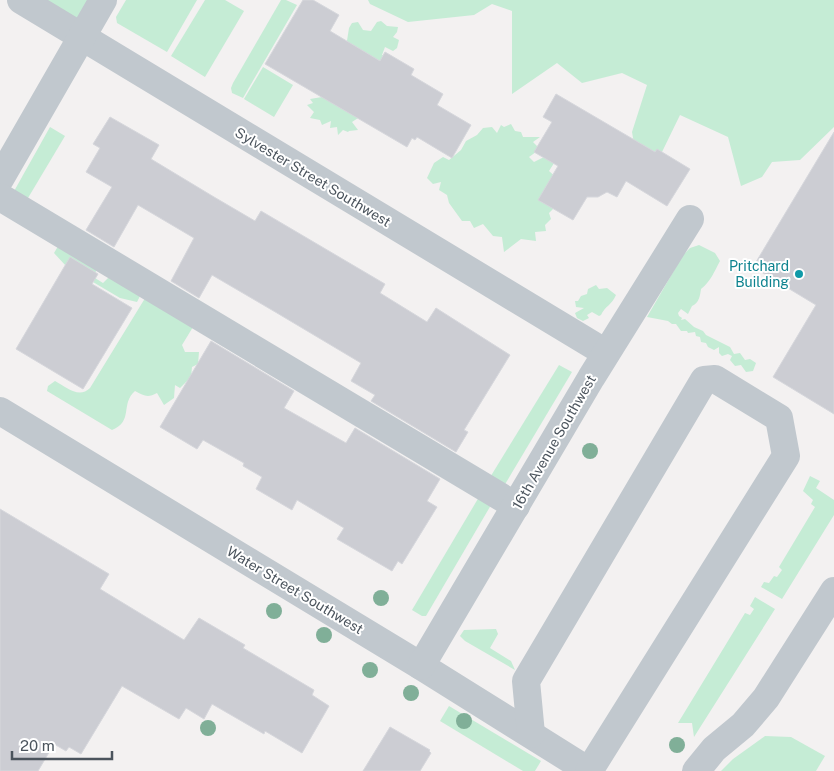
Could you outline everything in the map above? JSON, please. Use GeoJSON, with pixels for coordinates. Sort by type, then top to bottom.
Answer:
{"type":"FeatureCollection","features":[{"type":"Feature","properties":{"kind":"street","name":"Sylvester Street Southwest"},"geometry":{"type":"LineString","coordinates":[[21,0],[606,353]]}},
{"type":"Feature","properties":{"kind":"street"},"geometry":{"type":"LineString","coordinates":[[0,179],[103,0]]}},
{"type":"Feature","properties":{"kind":"street"},"geometry":{"type":"LineString","coordinates":[[0,197],[516,506]]}},
{"type":"Feature","properties":{"kind":"street","name":"16th Avenue Southwest"},"geometry":{"type":"LineString","coordinates":[[420,666],[606,353],[690,219]]}},
{"type":"Feature","properties":{"kind":"street"},"geometry":{"type":"LineString","coordinates":[[531,734],[526,681],[704,380],[714,378],[780,418],[786,456],[589,771]]}},
{"type":"Feature","properties":{"kind":"street","name":"Water Street Southwest"},"geometry":{"type":"LineString","coordinates":[[0,412],[420,666],[589,771]]}},
{"type":"Feature","properties":{"kind":"street"},"geometry":{"type":"LineString","coordinates":[[696,771],[714,749],[742,725],[766,698],[834,591]]}},
{"type":"Feature","properties":{"kind":"green space"},"geometry":{"type":"Polygon","coordinates":[[[31,0],[117,0],[78,26],[31,0]]]}},
{"type":"Feature","properties":{"kind":"green space"},"geometry":{"type":"Polygon","coordinates":[[[126,0],[197,0],[167,52],[117,23],[116,17],[126,0]]]}},
{"type":"Feature","properties":{"kind":"green space"},"geometry":{"type":"Polygon","coordinates":[[[205,0],[225,0],[244,11],[205,77],[171,56],[205,0]]]}},
{"type":"Feature","properties":{"kind":"green space"},"geometry":{"type":"Polygon","coordinates":[[[281,0],[297,5],[243,98],[232,93],[233,83],[281,0]]]}},
{"type":"Feature","properties":{"kind":"green space"},"geometry":{"type":"Polygon","coordinates":[[[368,0],[834,0],[834,127],[800,160],[772,162],[762,177],[741,186],[728,137],[680,115],[662,152],[639,172],[632,132],[647,85],[622,73],[582,83],[557,63],[512,94],[512,11],[492,4],[474,15],[408,22],[370,4],[368,0]]]}},
{"type":"Feature","properties":{"kind":"green space"},"geometry":{"type":"Polygon","coordinates":[[[381,21],[387,26],[398,27],[393,37],[399,40],[397,48],[393,51],[385,47],[382,55],[386,56],[390,65],[346,47],[349,28],[352,23],[358,22],[363,30],[371,31],[377,22],[381,21]]]}},
{"type":"Feature","properties":{"kind":"green space"},"geometry":{"type":"Polygon","coordinates":[[[263,67],[293,85],[274,117],[244,99],[263,67]]]}},
{"type":"Feature","properties":{"kind":"green space"},"geometry":{"type":"Polygon","coordinates":[[[322,97],[361,116],[352,122],[358,130],[348,132],[343,130],[338,135],[337,127],[330,128],[331,121],[322,125],[320,120],[310,118],[314,112],[307,105],[313,103],[310,99],[322,97]]]}},
{"type":"Feature","properties":{"kind":"green space"},"geometry":{"type":"Polygon","coordinates":[[[511,124],[515,131],[521,132],[523,137],[540,137],[533,142],[540,149],[529,157],[534,162],[550,154],[556,160],[549,171],[558,179],[559,203],[549,213],[551,219],[545,225],[546,231],[535,232],[536,241],[521,239],[504,252],[502,237],[493,236],[483,224],[474,228],[470,221],[462,221],[449,203],[447,195],[439,190],[441,182],[433,184],[427,178],[434,163],[443,157],[449,160],[461,150],[466,141],[477,135],[483,128],[492,127],[497,133],[501,125],[504,127],[511,124]]]}},
{"type":"Feature","properties":{"kind":"green space"},"geometry":{"type":"Polygon","coordinates":[[[50,127],[65,136],[25,203],[13,193],[50,127]]]}},
{"type":"Feature","properties":{"kind":"green space"},"geometry":{"type":"Polygon","coordinates":[[[60,243],[96,270],[95,278],[103,283],[112,274],[142,292],[137,302],[120,298],[66,266],[54,253],[60,243]]]}},
{"type":"Feature","properties":{"kind":"green space"},"geometry":{"type":"Polygon","coordinates":[[[699,245],[715,253],[720,261],[710,280],[701,289],[698,301],[692,306],[688,314],[681,309],[678,313],[679,316],[682,318],[681,320],[685,319],[706,335],[730,347],[734,354],[740,353],[745,360],[750,359],[756,363],[753,371],[746,372],[741,365],[735,366],[730,360],[732,356],[728,354],[722,356],[719,353],[719,347],[714,350],[708,347],[706,343],[701,342],[700,337],[696,336],[695,332],[681,331],[676,324],[647,317],[683,255],[690,248],[699,245]]]}},
{"type":"Feature","properties":{"kind":"green space"},"geometry":{"type":"Polygon","coordinates":[[[596,285],[599,289],[607,288],[616,295],[601,315],[599,316],[592,312],[587,315],[589,318],[583,321],[577,318],[575,313],[584,308],[576,307],[575,301],[578,301],[581,296],[587,294],[588,289],[596,285]]]}},
{"type":"Feature","properties":{"kind":"green space"},"geometry":{"type":"Polygon","coordinates":[[[147,295],[193,327],[182,345],[185,352],[199,352],[198,364],[192,367],[191,377],[180,388],[175,385],[174,398],[164,405],[157,393],[146,396],[135,391],[128,401],[123,422],[112,430],[47,391],[48,386],[55,381],[77,392],[86,391],[90,388],[147,295]]]}},
{"type":"Feature","properties":{"kind":"green space"},"geometry":{"type":"Polygon","coordinates":[[[559,365],[572,372],[504,486],[489,479],[559,365]]]}},
{"type":"Feature","properties":{"kind":"green space"},"geometry":{"type":"Polygon","coordinates":[[[810,476],[820,481],[816,488],[834,500],[834,515],[782,599],[761,587],[764,582],[769,583],[774,576],[777,577],[782,570],[779,567],[815,507],[811,504],[813,500],[803,491],[810,476]]]}},
{"type":"Feature","properties":{"kind":"green space"},"geometry":{"type":"Polygon","coordinates":[[[479,497],[491,505],[426,616],[422,616],[412,610],[479,497]]]}},
{"type":"Feature","properties":{"kind":"green space"},"geometry":{"type":"Polygon","coordinates":[[[755,597],[775,609],[694,737],[692,723],[678,723],[745,613],[750,615],[754,609],[750,606],[755,597]]]}},
{"type":"Feature","properties":{"kind":"green space"},"geometry":{"type":"Polygon","coordinates":[[[496,629],[498,634],[490,648],[511,661],[515,670],[465,641],[460,636],[464,630],[496,629]]]}},
{"type":"Feature","properties":{"kind":"green space"},"geometry":{"type":"Polygon","coordinates":[[[449,706],[541,761],[535,771],[523,771],[440,721],[449,706]]]}},
{"type":"Feature","properties":{"kind":"green space"},"geometry":{"type":"Polygon","coordinates":[[[765,736],[791,737],[825,756],[816,771],[721,771],[733,759],[765,736]]]}},
{"type":"Feature","properties":{"kind":"building"},"geometry":{"type":"Polygon","coordinates":[[[303,0],[313,0],[339,15],[330,31],[380,61],[385,52],[414,69],[411,75],[443,94],[437,105],[471,125],[452,158],[417,137],[415,140],[412,138],[407,147],[265,64],[303,0]]]}},
{"type":"Feature","properties":{"kind":"building"},"geometry":{"type":"Polygon","coordinates":[[[556,94],[655,152],[657,149],[690,169],[667,206],[626,181],[617,197],[607,192],[598,197],[587,197],[573,220],[538,200],[558,166],[534,152],[552,122],[543,117],[556,94]]]}},
{"type":"Feature","properties":{"kind":"building"},"geometry":{"type":"Polygon","coordinates":[[[110,117],[159,145],[151,159],[214,197],[255,221],[261,211],[385,284],[380,293],[427,322],[436,308],[510,355],[464,430],[468,432],[456,452],[371,401],[375,395],[351,381],[361,363],[212,275],[199,298],[171,281],[194,238],[138,205],[114,247],[86,230],[112,187],[86,172],[100,148],[93,144],[110,117]]]}},
{"type":"Feature","properties":{"kind":"building","name":"Pritchard Building"},"geometry":{"type":"Polygon","coordinates":[[[834,132],[834,414],[773,377],[816,305],[753,267],[834,132]]]}},
{"type":"Feature","properties":{"kind":"building"},"geometry":{"type":"Polygon","coordinates":[[[70,257],[98,274],[92,284],[132,308],[83,389],[16,349],[70,257]]]}},
{"type":"Feature","properties":{"kind":"building"},"geometry":{"type":"Polygon","coordinates":[[[211,341],[294,391],[284,408],[346,443],[355,428],[440,479],[427,501],[437,507],[402,564],[398,561],[392,571],[337,539],[344,528],[297,500],[292,510],[256,489],[262,477],[243,466],[244,463],[203,440],[197,449],[160,427],[211,341]]]}},
{"type":"Feature","properties":{"kind":"building"},"geometry":{"type":"Polygon","coordinates":[[[0,509],[109,574],[100,589],[184,640],[199,618],[245,645],[243,648],[314,690],[312,695],[329,706],[302,753],[265,731],[264,734],[212,704],[204,719],[186,708],[179,719],[122,686],[81,754],[69,747],[66,751],[54,744],[38,771],[0,771],[0,509]]]}},
{"type":"Feature","properties":{"kind":"building"},"geometry":{"type":"Polygon","coordinates":[[[390,727],[430,750],[431,753],[420,771],[363,771],[390,727]]]}},
{"type":"Feature","properties":{"kind":"place","name":"Pritchard Building"},"geometry":{"type":"Point","coordinates":[799,274]}}]}
